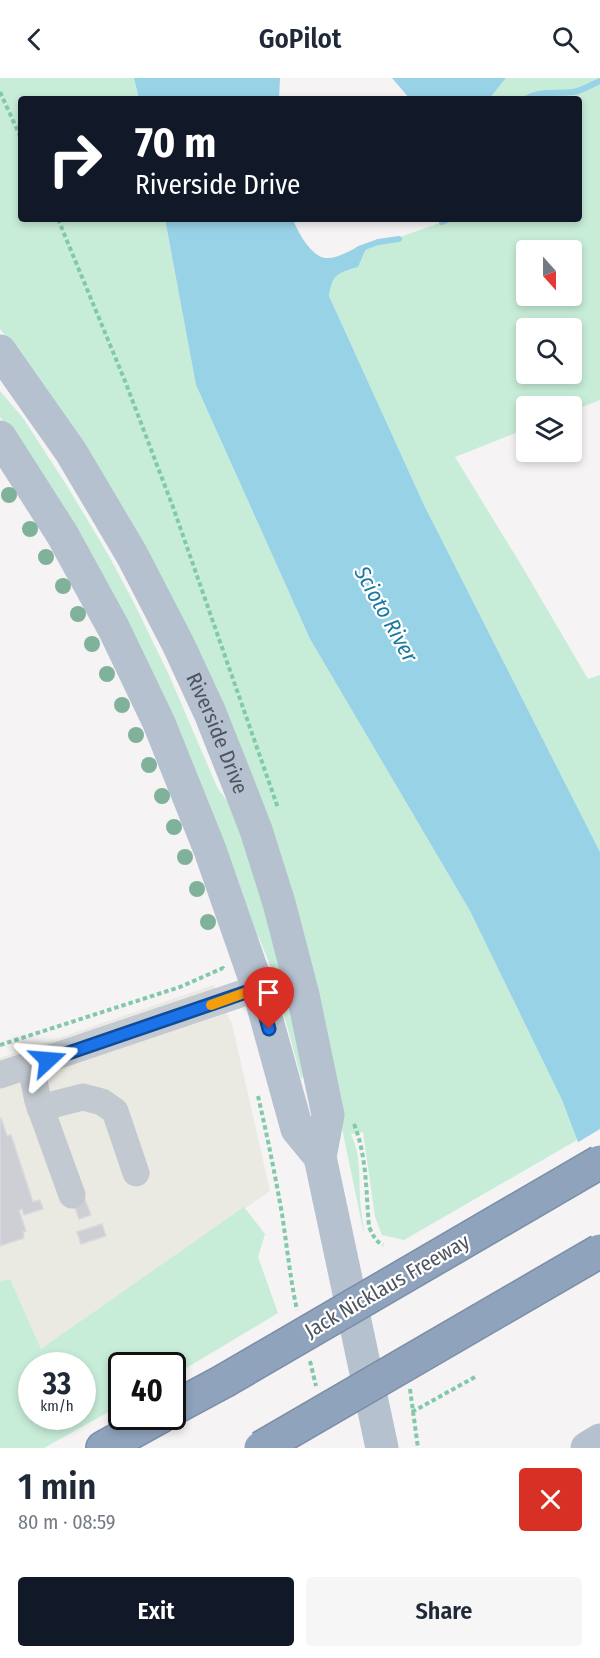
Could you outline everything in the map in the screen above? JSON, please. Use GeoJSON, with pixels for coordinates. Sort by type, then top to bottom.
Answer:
{"type":"FeatureCollection","features":[{"type":"Feature","properties":{"kind":"highway","name":"Jack Nicklaus Freeway"},"geometry":{"type":"LineString","coordinates":[[186,1402],[600,1162]]}},
{"type":"Feature","properties":{"kind":"highway"},"geometry":{"type":"LineString","coordinates":[[261,1448],[600,1251]]}},
{"type":"Feature","properties":{"kind":"highway"},"geometry":{"type":"LineString","coordinates":[[103,1448],[136,1430]]}},
{"type":"Feature","properties":{"kind":"main road","name":"Riverside Drive"},"geometry":{"type":"LineString","coordinates":[[0,351],[71,452],[132,555],[179,646],[210,713],[256,830],[279,903],[303,994],[328,1115],[320,1157],[382,1448]]}},
{"type":"Feature","properties":{"kind":"main road","name":"Riverside Drive"},"geometry":{"type":"LineString","coordinates":[[0,436],[62,534],[114,629],[159,723],[210,850],[258,988],[297,1129],[320,1157]]}},
{"type":"Feature","properties":{"kind":"main road"},"geometry":{"type":"LineString","coordinates":[[587,1448],[600,1440]]}},
{"type":"Feature","properties":{"kind":"street"},"geometry":{"type":"LineString","coordinates":[[0,1076],[258,988]]}},
{"type":"Feature","properties":{"kind":"street"},"geometry":{"type":"LineString","coordinates":[[31,1065],[40,1108],[72,1195]]}},
{"type":"Feature","properties":{"kind":"street"},"geometry":{"type":"LineString","coordinates":[[40,1108],[83,1097],[102,1102],[115,1111],[136,1173]]}},
{"type":"Feature","properties":{"kind":"path"},"geometry":{"type":"LineString","coordinates":[[0,92],[18,131]]}},
{"type":"Feature","properties":{"kind":"path"},"geometry":{"type":"LineString","coordinates":[[0,1045],[180,987],[222,968],[227,974]]}},
{"type":"Feature","properties":{"kind":"path"},"geometry":{"type":"LineString","coordinates":[[258,1093],[282,1214],[292,1288],[300,1320]]}},
{"type":"Feature","properties":{"kind":"path"},"geometry":{"type":"LineString","coordinates":[[308,1352],[318,1395]]}},
{"type":"Feature","properties":{"kind":"path"},"geometry":{"type":"LineString","coordinates":[[412,1412],[475,1377]]}},
{"type":"Feature","properties":{"kind":"shaded area"},"geometry":{"type":"Polygon","coordinates":[[[214,985],[232,1024],[270,1191],[41,1350],[10,1279],[0,1281],[0,1058],[214,985]]]}},
{"type":"Feature","properties":{"kind":"green space"},"geometry":{"type":"Polygon","coordinates":[[[0,78],[134,78],[138,96],[18,96],[18,222],[166,222],[196,385],[310,639],[470,911],[562,1100],[577,1140],[404,1240],[382,1235],[375,1217],[363,1132],[351,1134],[358,1158],[364,1234],[302,936],[52,400],[0,329],[0,78]]]}},
{"type":"Feature","properties":{"kind":"green space"},"geometry":{"type":"Polygon","coordinates":[[[506,78],[600,78],[600,400],[582,407],[582,396],[516,396],[516,433],[455,457],[588,679],[600,675],[600,852],[424,505],[329,296],[332,283],[337,276],[358,267],[366,249],[442,222],[582,222],[582,96],[491,96],[506,78]]]}},
{"type":"Feature","properties":{"kind":"green space"},"geometry":{"type":"Polygon","coordinates":[[[0,391],[23,418],[109,556],[169,675],[217,787],[236,814],[247,838],[307,1076],[301,1078],[272,970],[260,940],[245,915],[43,483],[0,417],[0,391]]]}},
{"type":"Feature","properties":{"kind":"green space"},"geometry":{"type":"Polygon","coordinates":[[[244,1207],[265,1234],[258,1257],[278,1313],[186,1368],[186,1352],[108,1352],[108,1412],[96,1419],[96,1352],[18,1352],[18,1430],[76,1430],[44,1448],[0,1448],[0,1281],[10,1279],[41,1349],[244,1207]]]}},
{"type":"Feature","properties":{"kind":"water"},"geometry":{"type":"Polygon","coordinates":[[[134,78],[280,78],[279,96],[138,96],[134,78]]]}},
{"type":"Feature","properties":{"kind":"water"},"geometry":{"type":"Polygon","coordinates":[[[392,78],[506,78],[491,96],[407,96],[392,78]]]}},
{"type":"Feature","properties":{"kind":"water","name":"Scioto River"},"geometry":{"type":"Polygon","coordinates":[[[166,222],[294,222],[305,242],[315,253],[325,258],[344,254],[361,245],[366,249],[358,267],[341,273],[334,279],[329,296],[424,505],[600,852],[600,1200],[562,1100],[470,911],[310,639],[196,385],[166,222]]]}},
{"type":"Feature","properties":{"kind":"pier"},"geometry":{"type":"Polygon","coordinates":[[[600,1129],[600,1201],[598,1202],[575,1144],[600,1129]]]}},
{"type":"Feature","properties":{"kind":"building"},"geometry":{"type":"Polygon","coordinates":[[[0,1118],[7,1136],[11,1135],[33,1202],[40,1200],[43,1209],[24,1215],[22,1209],[19,1210],[26,1231],[23,1232],[24,1238],[0,1246],[0,1118]]]}},
{"type":"Feature","properties":{"kind":"building"},"geometry":{"type":"Polygon","coordinates":[[[85,1200],[91,1215],[79,1219],[74,1204],[85,1200]]]}},
{"type":"Feature","properties":{"kind":"building"},"geometry":{"type":"Polygon","coordinates":[[[102,1224],[106,1236],[81,1244],[77,1232],[102,1224]]]}},
{"type":"Feature","properties":{"kind":"waterway"},"geometry":{"type":"LineString","coordinates":[[531,96],[543,93],[567,93],[600,81]]}},
{"type":"Feature","properties":{"kind":"waterway"},"geometry":{"type":"LineString","coordinates":[[359,249],[378,242],[399,239]]}},
{"type":"Feature","properties":{"kind":"slow traffic"},"geometry":{"type":"LineString","coordinates":[[211,1005],[258,988],[259,991]]}},
{"type":"Feature","properties":{"kind":"route"},"geometry":{"type":"LineString","coordinates":[[48,1060],[258,988],[269,1029]]}}]}
